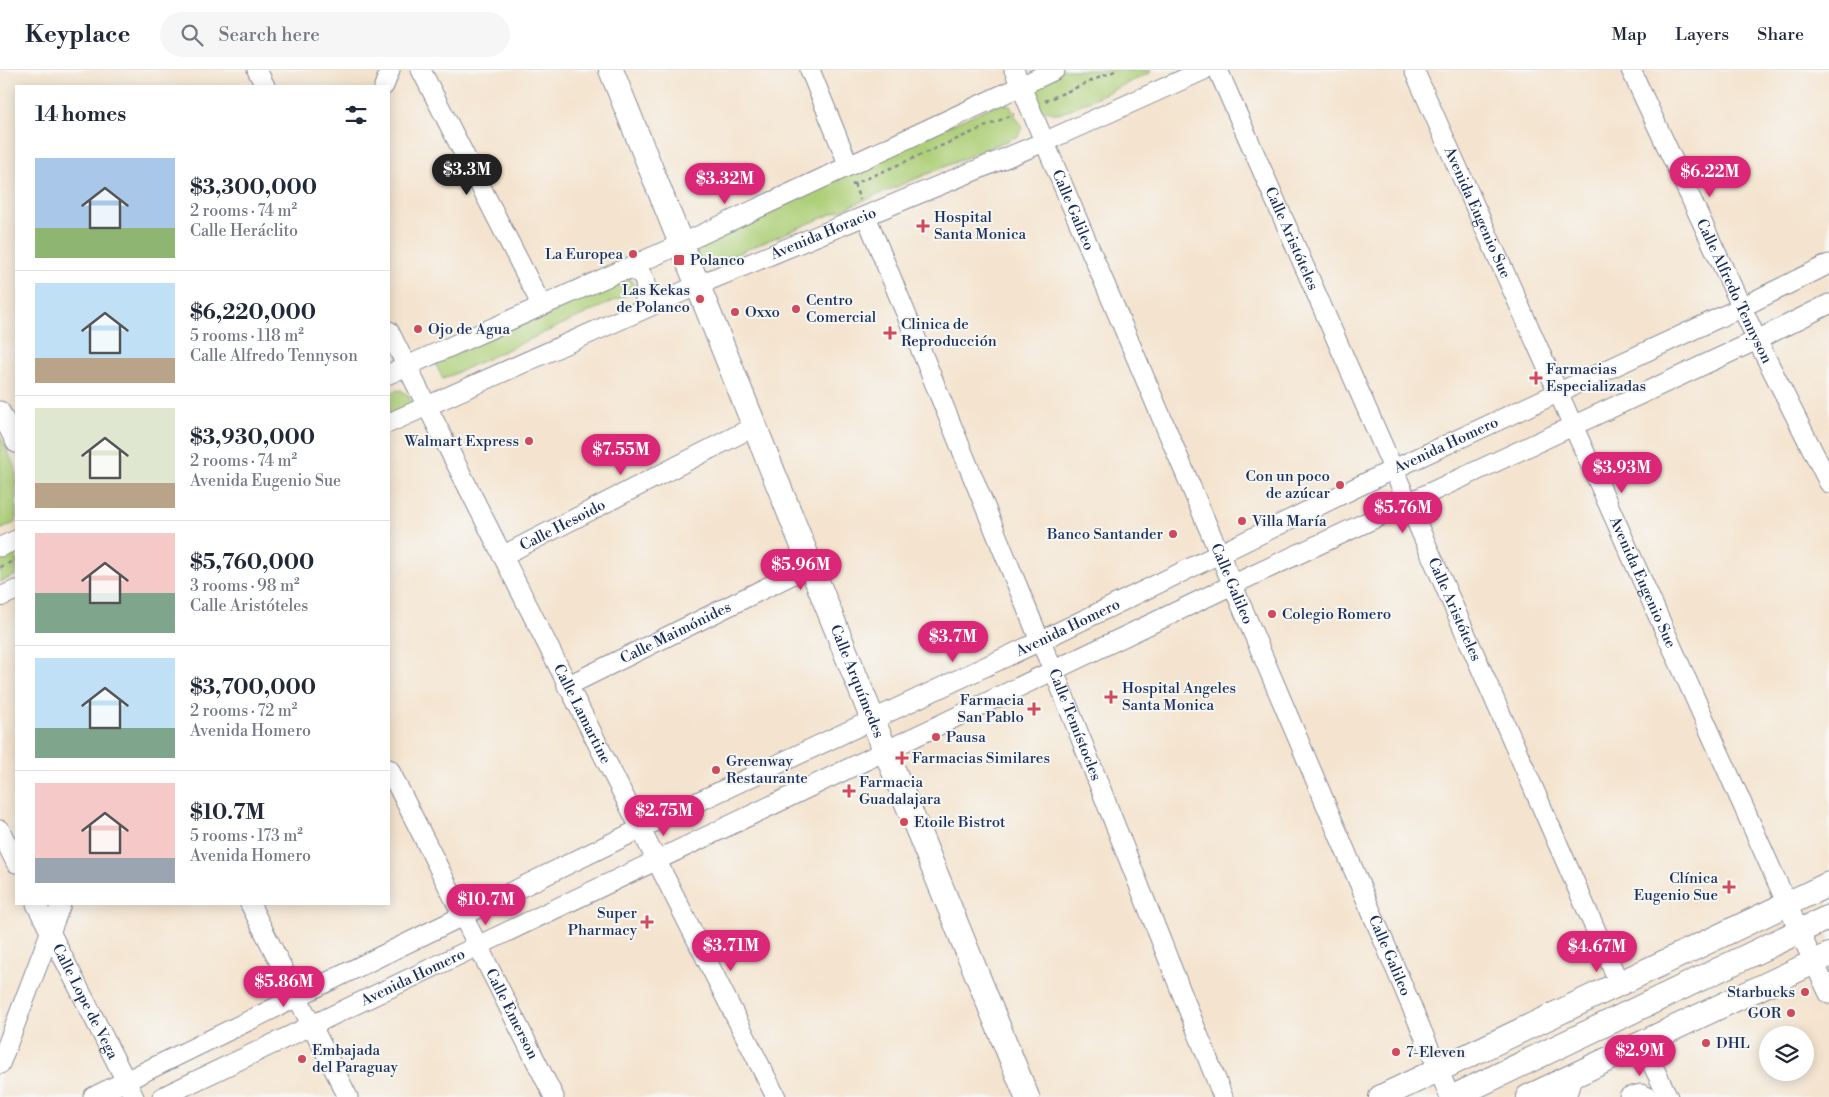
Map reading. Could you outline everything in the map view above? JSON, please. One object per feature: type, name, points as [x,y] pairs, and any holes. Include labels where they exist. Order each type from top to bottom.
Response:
[{"type":"main road","name":"Calle Arquímedes","points":[[611,70],[1026,1097]]},
{"type":"main road","points":[[1381,1097],[1829,884]]},
{"type":"main road","points":[[1452,1097],[1829,917]]},
{"type":"main road","points":[[1528,1097],[1569,1086],[1642,1043],[1821,958]]},
{"type":"street","points":[[257,70],[264,85]]},
{"type":"street","points":[[384,85],[390,70]]},
{"type":"street","points":[[421,70],[542,306]]},
{"type":"street","points":[[810,70],[849,166]]},
{"type":"street","points":[[390,374],[681,244],[849,166],[1017,78],[1055,70]]},
{"type":"street","name":"Avenida Horacio","points":[[390,423],[698,285],[1044,142],[1204,70]]},
{"type":"street","name":"Calle Aristóteles","points":[[1218,70],[1619,984]]},
{"type":"street","name":"Avenida Eugenio Sue","points":[[1414,70],[1799,931],[1821,958],[1829,994]]},
{"type":"street","name":"Calle Alfredo Tennyson","points":[[1631,70],[1757,340],[1829,483]]},
{"type":"street","name":"Calle Galileo","points":[[1017,78],[1232,586],[1452,1097]]},
{"type":"street","name":"Calle Temístocles","points":[[866,216],[1054,671],[1223,1097]]},
{"type":"street","name":"Avenida Homero","points":[[93,1097],[130,1089],[297,997],[640,830],[1040,641],[1218,553],[1742,307],[1829,264]]},
{"type":"street","points":[[620,271],[630,270],[638,273],[644,279],[647,286],[644,309]]},
{"type":"street","name":"Avenida Homero","points":[[162,1097],[885,750],[1757,340],[1829,304]]},
{"type":"street","name":"Calle Lamartine","points":[[390,333],[776,1097]]},
{"type":"street","points":[[0,410],[15,441]]},
{"type":"street","name":"Calle Hesoido","points":[[502,556],[755,426]]},
{"type":"street","points":[[0,547],[15,540]]},
{"type":"street","name":"Calle Maimónides","points":[[568,686],[812,565]]},
{"type":"street","points":[[0,598],[15,590]]},
{"type":"street","name":"Calle Emerson","points":[[390,771],[554,1097]]},
{"type":"street","points":[[0,830],[15,861]]},
{"type":"street","name":"Calle Lope de Vega","points":[[36,905],[130,1089]]},
{"type":"street","points":[[0,1064],[61,905]]},
{"type":"street","points":[[251,905],[348,1097]]},
{"type":"street","points":[[1642,1043],[1668,1097]]},
{"type":"street","points":[[1629,1097],[1641,1094],[1648,1097]]},
{"type":"path","points":[[849,166],[866,216]]},
{"type":"path","points":[[0,567],[15,560]]},
{"type":"green space","points":[[1054,70],[1151,70],[1150,73],[1062,113],[1055,113],[1044,110],[1041,107],[1030,86]]},
{"type":"green space","points":[[1002,102],[1010,106],[1022,128],[1018,136],[712,264],[696,267],[693,240]]},
{"type":"green space","points":[[631,280],[636,287],[631,293],[443,379],[433,359],[588,288]]},
{"type":"green space","points":[[401,390],[409,396],[412,404],[390,420],[390,392]]},
{"type":"green space","points":[[0,436],[15,467],[15,522],[0,530]]},
{"type":"green space","points":[[15,546],[15,575],[0,582],[0,553]]},
{"type":"place","name":"Hospital Santa Monica","points":[[923,226]]},
{"type":"place","name":"La Europea","points":[[633,254]]},
{"type":"place","name":"Polanco","points":[[679,260]]},
{"type":"place","name":"Las Kekas de Polanco","points":[[700,299]]},
{"type":"place","name":"Centro Comercial","points":[[796,309]]},
{"type":"place","name":"Oxxo","points":[[735,312]]},
{"type":"place","name":"Ojo de Agua","points":[[418,329]]},
{"type":"place","name":"Clinica de Reproducción","points":[[890,333]]},
{"type":"place","name":"Farmacias Especializadas","points":[[1536,378]]},
{"type":"place","name":"Walmart Express","points":[[529,441]]},
{"type":"place","name":"Con un poco de azúcar","points":[[1340,485]]},
{"type":"place","name":"Villa María","points":[[1242,521]]},
{"type":"place","name":"Banco Santander","points":[[1173,534]]},
{"type":"place","name":"Colegio Romero","points":[[1272,614]]},
{"type":"place","name":"Hospital Angeles Santa Monica","points":[[1111,697]]},
{"type":"place","name":"Farmacia San Pablo","points":[[1034,709]]},
{"type":"place","name":"Pausa","points":[[936,737]]},
{"type":"place","name":"Farmacias Similares","points":[[902,758]]},
{"type":"place","name":"Greenway Restaurante","points":[[716,770]]},
{"type":"place","name":"Farmacia Guadalajara","points":[[849,791]]},
{"type":"place","name":"Etoile Bistrot","points":[[904,822]]},
{"type":"place","name":"Clínica Eugenio Sue","points":[[1729,887]]},
{"type":"place","name":"Super Pharmacy","points":[[647,922]]},
{"type":"place","name":"Starbucks","points":[[1805,992]]},
{"type":"place","name":"GOR","points":[[1791,1013]]},
{"type":"place","name":"DHL","points":[[1706,1043]]},
{"type":"place","name":"7-Eleven","points":[[1396,1052]]},
{"type":"place","name":"Embajada del Paraguay","points":[[302,1059]]}]
